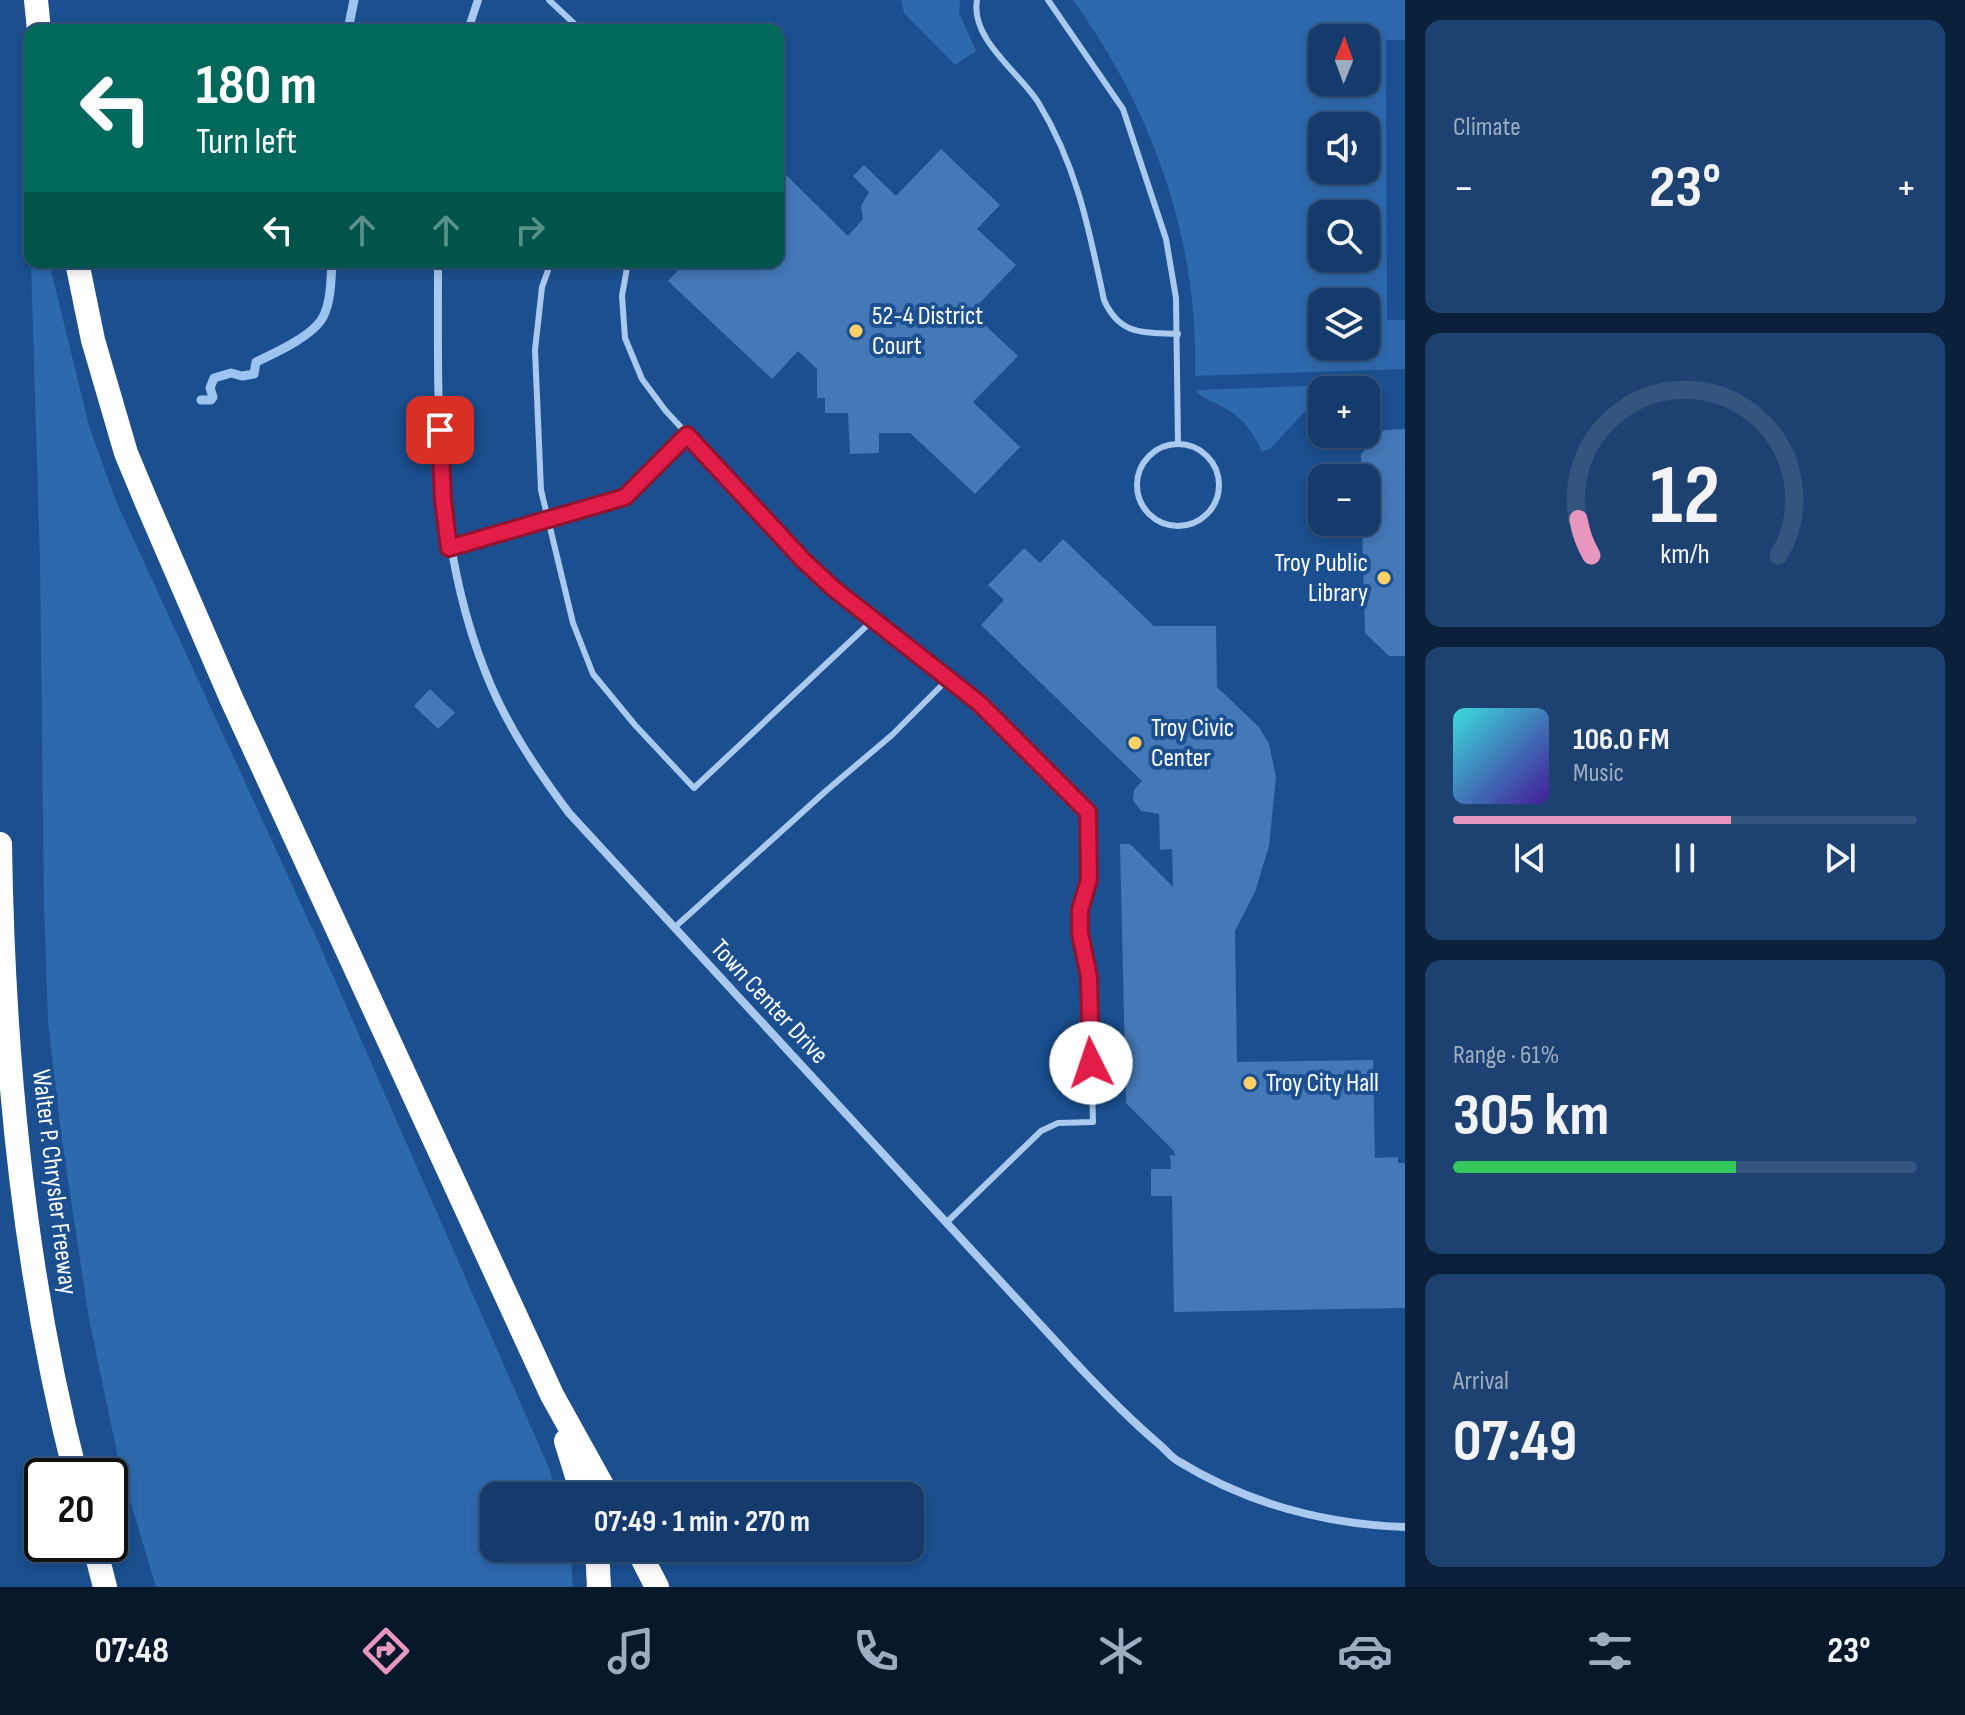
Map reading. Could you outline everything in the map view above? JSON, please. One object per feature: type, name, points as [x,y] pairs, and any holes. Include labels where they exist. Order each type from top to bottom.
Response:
[{"type":"highway","points":[[36,0],[38,24]]},
{"type":"highway","points":[[78,268],[93,340],[126,453],[146,501],[246,729],[552,1395],[600,1482]]},
{"type":"highway","name":"Walter P. Chrysler Freeway","points":[[0,844],[5,1014],[19,1154],[39,1298],[72,1458]]},
{"type":"highway","points":[[552,1395],[579,1482]]},
{"type":"highway","points":[[99,1562],[105,1587]]},
{"type":"highway","points":[[598,1562],[599,1587]]},
{"type":"highway","points":[[644,1562],[657,1587]]},
{"type":"street","points":[[470,24],[478,0]]},
{"type":"street","name":"Town Center Drive","points":[[438,268],[441,460],[449,548],[459,593],[486,674],[522,746],[569,813],[1131,1422],[1176,1459],[1241,1493],[1282,1509],[1338,1521],[1405,1527]]},
{"type":"lane","points":[[549,0],[575,24]]},
{"type":"lane","points":[[977,0],[979,26],[989,43],[1038,102],[1070,167],[1086,213],[1109,312],[1127,329],[1178,334]]},
{"type":"lane","points":[[1048,0],[1123,109],[1166,239],[1176,298],[1178,444]]},
{"type":"lane","points":[[549,268],[542,287],[535,350],[541,490],[547,522],[573,623],[593,674],[635,725],[694,788],[874,619]]},
{"type":"lane","points":[[627,268],[622,296],[625,338],[642,379],[687,435],[803,560],[833,588],[979,703],[1088,812],[1089,880],[1080,910],[1080,943],[1089,977],[1093,1122],[1058,1123],[1041,1131],[946,1223]]},
{"type":"lane","points":[[449,548],[625,497],[687,435]]},
{"type":"lane","points":[[1178,444],[1190,446],[1211,460],[1220,484],[1212,509],[1203,518],[1179,526],[1166,525],[1145,510],[1137,486],[1144,461],[1153,452],[1178,444]]},
{"type":"lane","points":[[674,928],[892,735],[948,679]]},
{"type":"shaded area","points":[[901,0],[960,0],[959,13],[976,51],[955,65],[904,13]]},
{"type":"shaded area","points":[[1073,0],[1405,0],[1405,40],[1386,40],[1387,320],[1405,320],[1405,369],[1195,376],[1189,275],[1179,226],[1165,178],[1126,86]]},
{"type":"shaded area","points":[[31,268],[50,268],[89,426],[116,501],[316,937],[549,1468],[554,1482],[480,1482],[480,1562],[571,1562],[573,1587],[156,1587],[128,1494],[128,1458],[118,1458],[89,1319],[61,1134],[48,1022],[40,562]]},
{"type":"shaded area","points":[[1308,386],[1308,408],[1270,449],[1262,452],[1242,421],[1196,390]]},
{"type":"building","name":"52-4 District Court","points":[[941,149],[1000,205],[977,229],[1016,265],[971,312],[1018,356],[973,402],[1020,447],[975,494],[910,433],[879,433],[879,453],[850,454],[848,413],[825,413],[825,398],[817,398],[817,369],[798,351],[772,379],[668,281],[680,268],[784,268],[784,173],[848,236],[863,219],[861,206],[869,192],[853,176],[864,165],[896,196]]},
{"type":"building","name":"Troy Public Library","points":[[1405,429],[1405,656],[1389,656],[1365,633],[1362,536],[1380,536],[1380,464],[1361,464],[1361,454],[1367,448],[1380,448],[1380,434],[1384,430]]},
{"type":"building","name":"Troy City Hall","points":[[1063,539],[1154,626],[1216,626],[1217,687],[1259,727],[1269,744],[1276,777],[1269,846],[1255,892],[1235,931],[1237,1062],[1373,1060],[1375,1158],[1398,1157],[1398,1163],[1405,1163],[1405,1308],[1174,1312],[1172,1196],[1151,1196],[1151,1169],[1171,1169],[1170,1155],[1175,1156],[1174,1151],[1126,1103],[1120,844],[1130,844],[1173,887],[1172,849],[1160,850],[1159,814],[1141,811],[1133,800],[1134,790],[1142,781],[981,625],[1004,600],[988,585],[1024,548],[1040,563]]},
{"type":"building","points":[[430,689],[455,713],[438,729],[414,706]]},
{"type":"waterway","points":[[349,24],[354,0]]},
{"type":"waterway","points":[[201,400],[211,400],[213,397],[210,388],[214,378],[231,373],[242,376],[254,374],[256,362],[293,343],[318,324],[328,304],[332,268]]},
{"type":"place","name":"52-4 District Court","points":[[856,331]]},
{"type":"place","name":"Troy Public Library","points":[[1384,578]]},
{"type":"place","name":"Troy Civic Center","points":[[1135,743]]},
{"type":"place","name":"Troy City Hall","points":[[1250,1083]]},
{"type":"route","points":[[440,430],[449,548],[625,497],[687,435],[833,588],[979,703],[1088,812],[1089,880],[1080,910],[1080,943],[1089,977],[1091,1063]]}]
